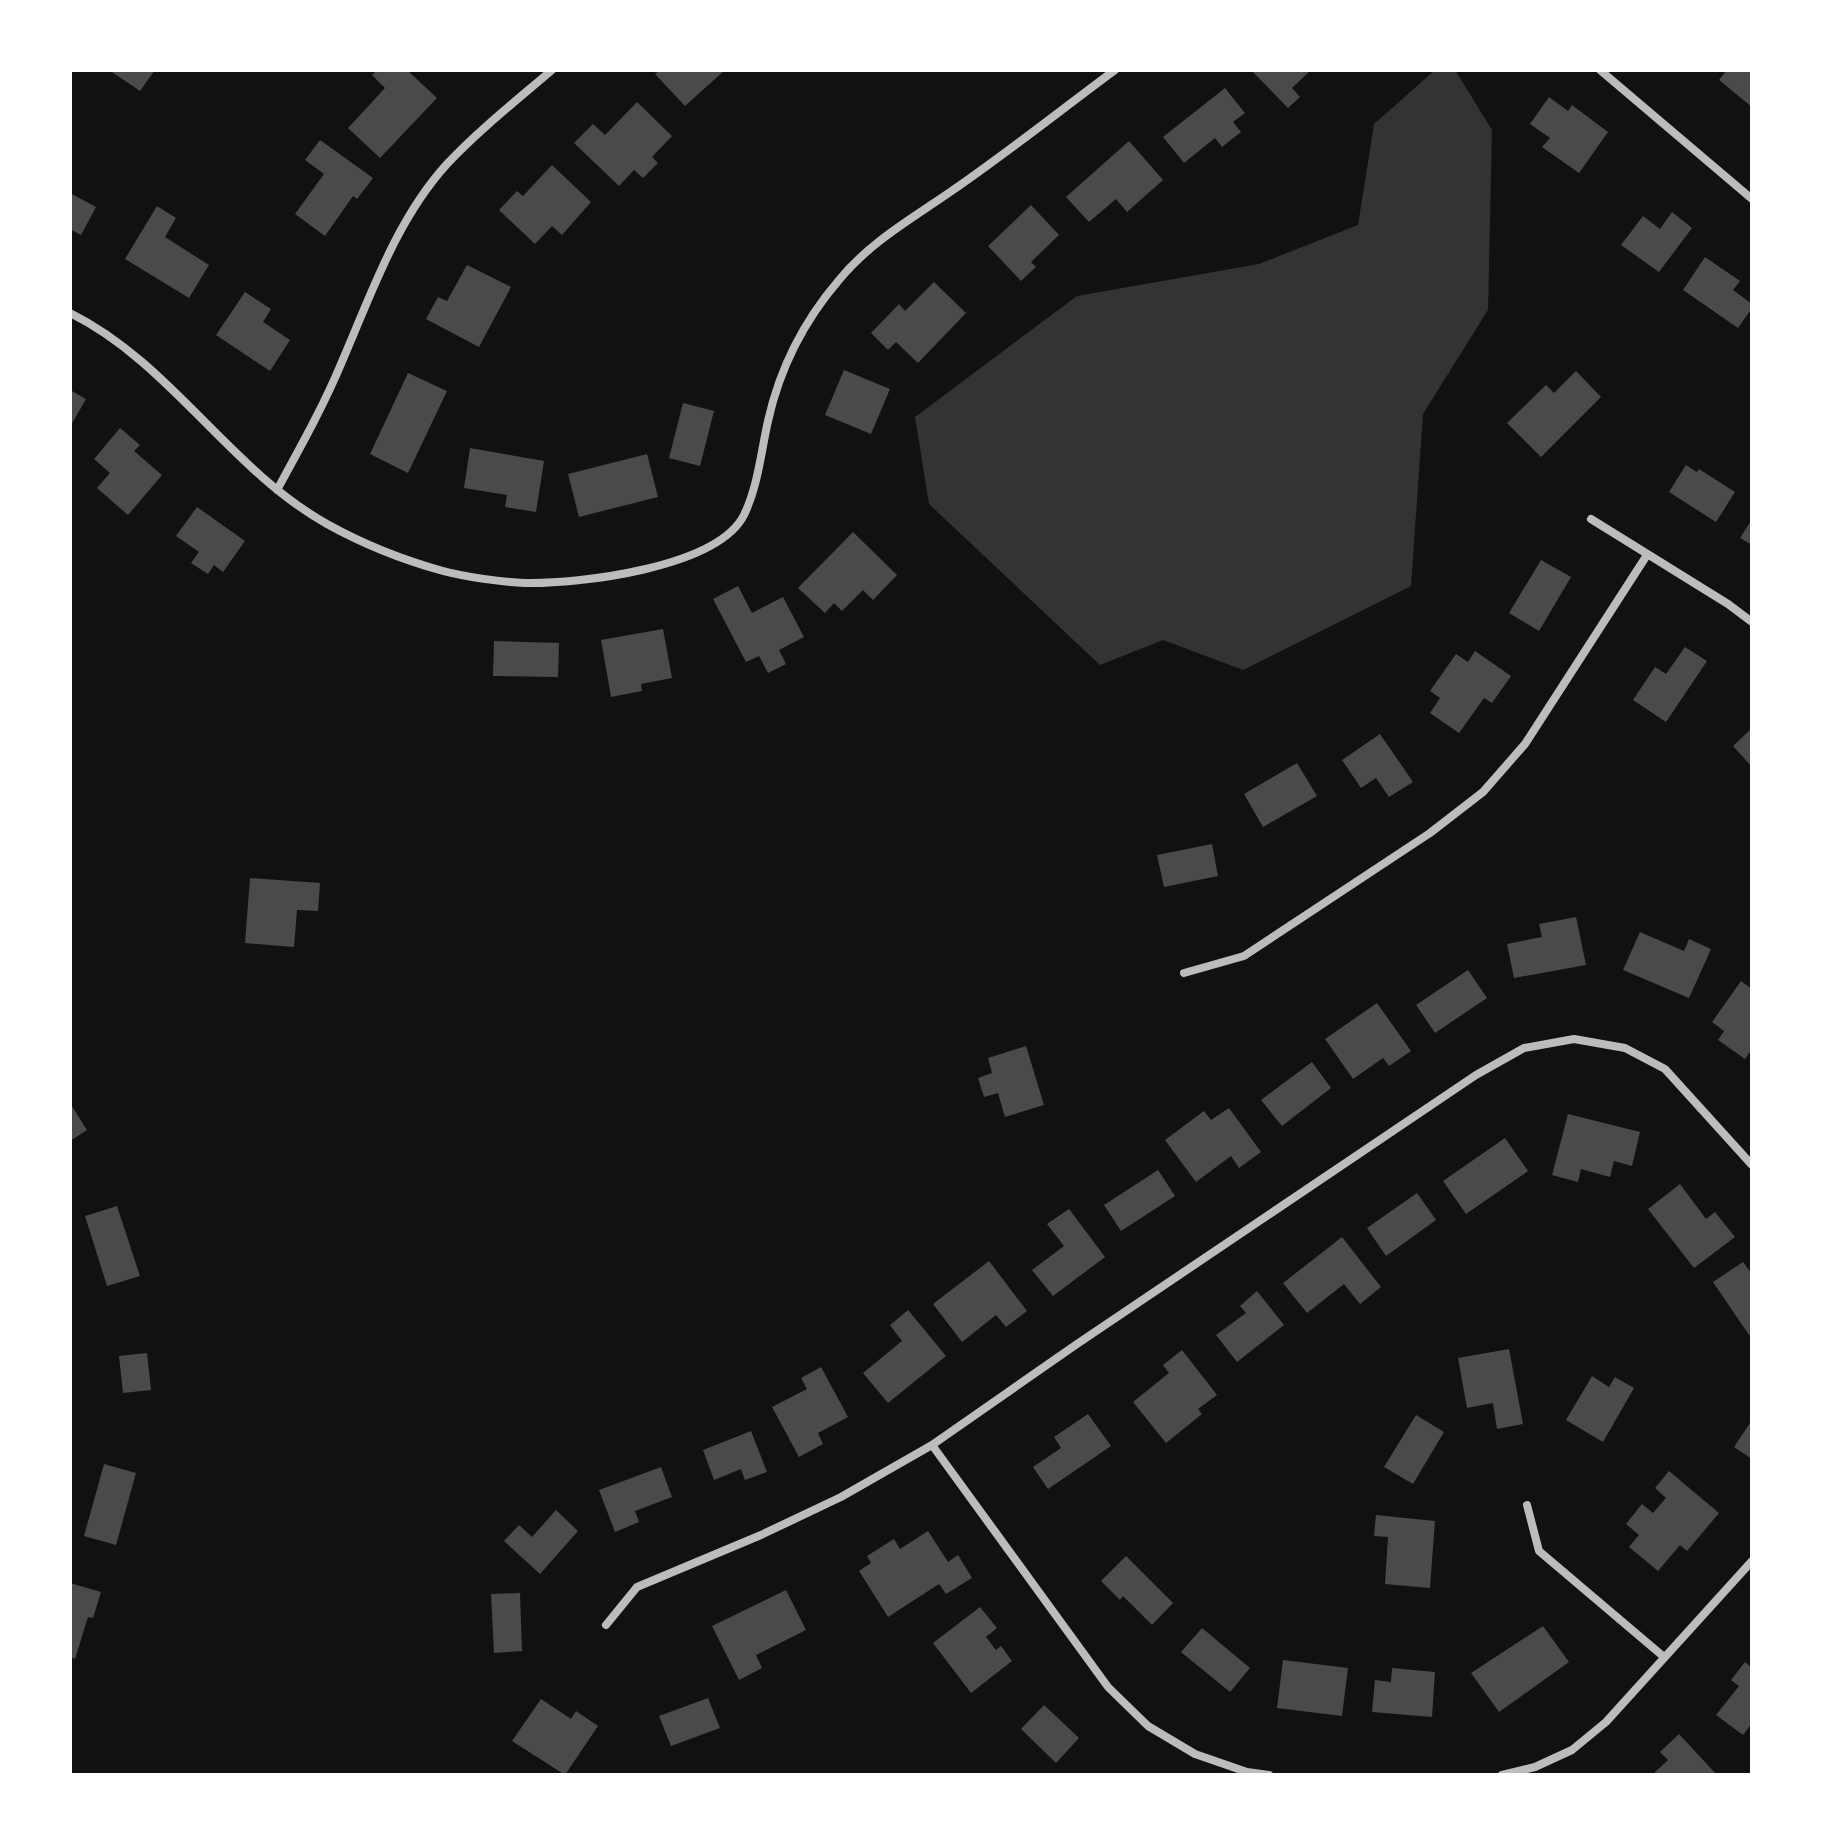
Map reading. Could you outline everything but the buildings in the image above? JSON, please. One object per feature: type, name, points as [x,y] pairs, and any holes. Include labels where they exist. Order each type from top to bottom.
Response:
[{"type":"street","points":[[277,490],[317,415],[372,287],[405,224],[446,165],[552,70]]},
{"type":"street","points":[[70,313],[136,356],[237,456],[277,490],[325,523],[383,551],[445,572],[525,583],[601,576],[673,563],[714,545],[742,518],[756,483],[779,376],[802,329],[839,278],[886,234],[953,190],[1115,70]]},
{"type":"street","points":[[1600,70],[1752,199]]},
{"type":"street","points":[[1591,519],[1752,622]]},
{"type":"street","points":[[1184,973],[1244,956],[1430,833],[1483,792],[1525,744],[1647,555]]},
{"type":"street","points":[[606,1625],[637,1587],[761,1535],[841,1497],[932,1445],[1463,1084],[1524,1048],[1574,1039],[1625,1048],[1665,1069],[1748,1154],[1752,1165]]},
{"type":"street","points":[[932,1445],[1108,1687],[1148,1726],[1195,1754],[1247,1772],[1269,1775]]},
{"type":"street","points":[[1527,1505],[1539,1551],[1664,1657]]},
{"type":"street","points":[[1502,1775],[1535,1767],[1572,1750],[1606,1722],[1752,1561]]},
{"type":"shaded area","points":[[1435,70],[1455,70],[1492,130],[1488,310],[1423,414],[1411,586],[1243,670],[1163,640],[1100,665],[929,504],[915,417],[1077,296],[1259,264],[1358,225],[1374,124]]}]
